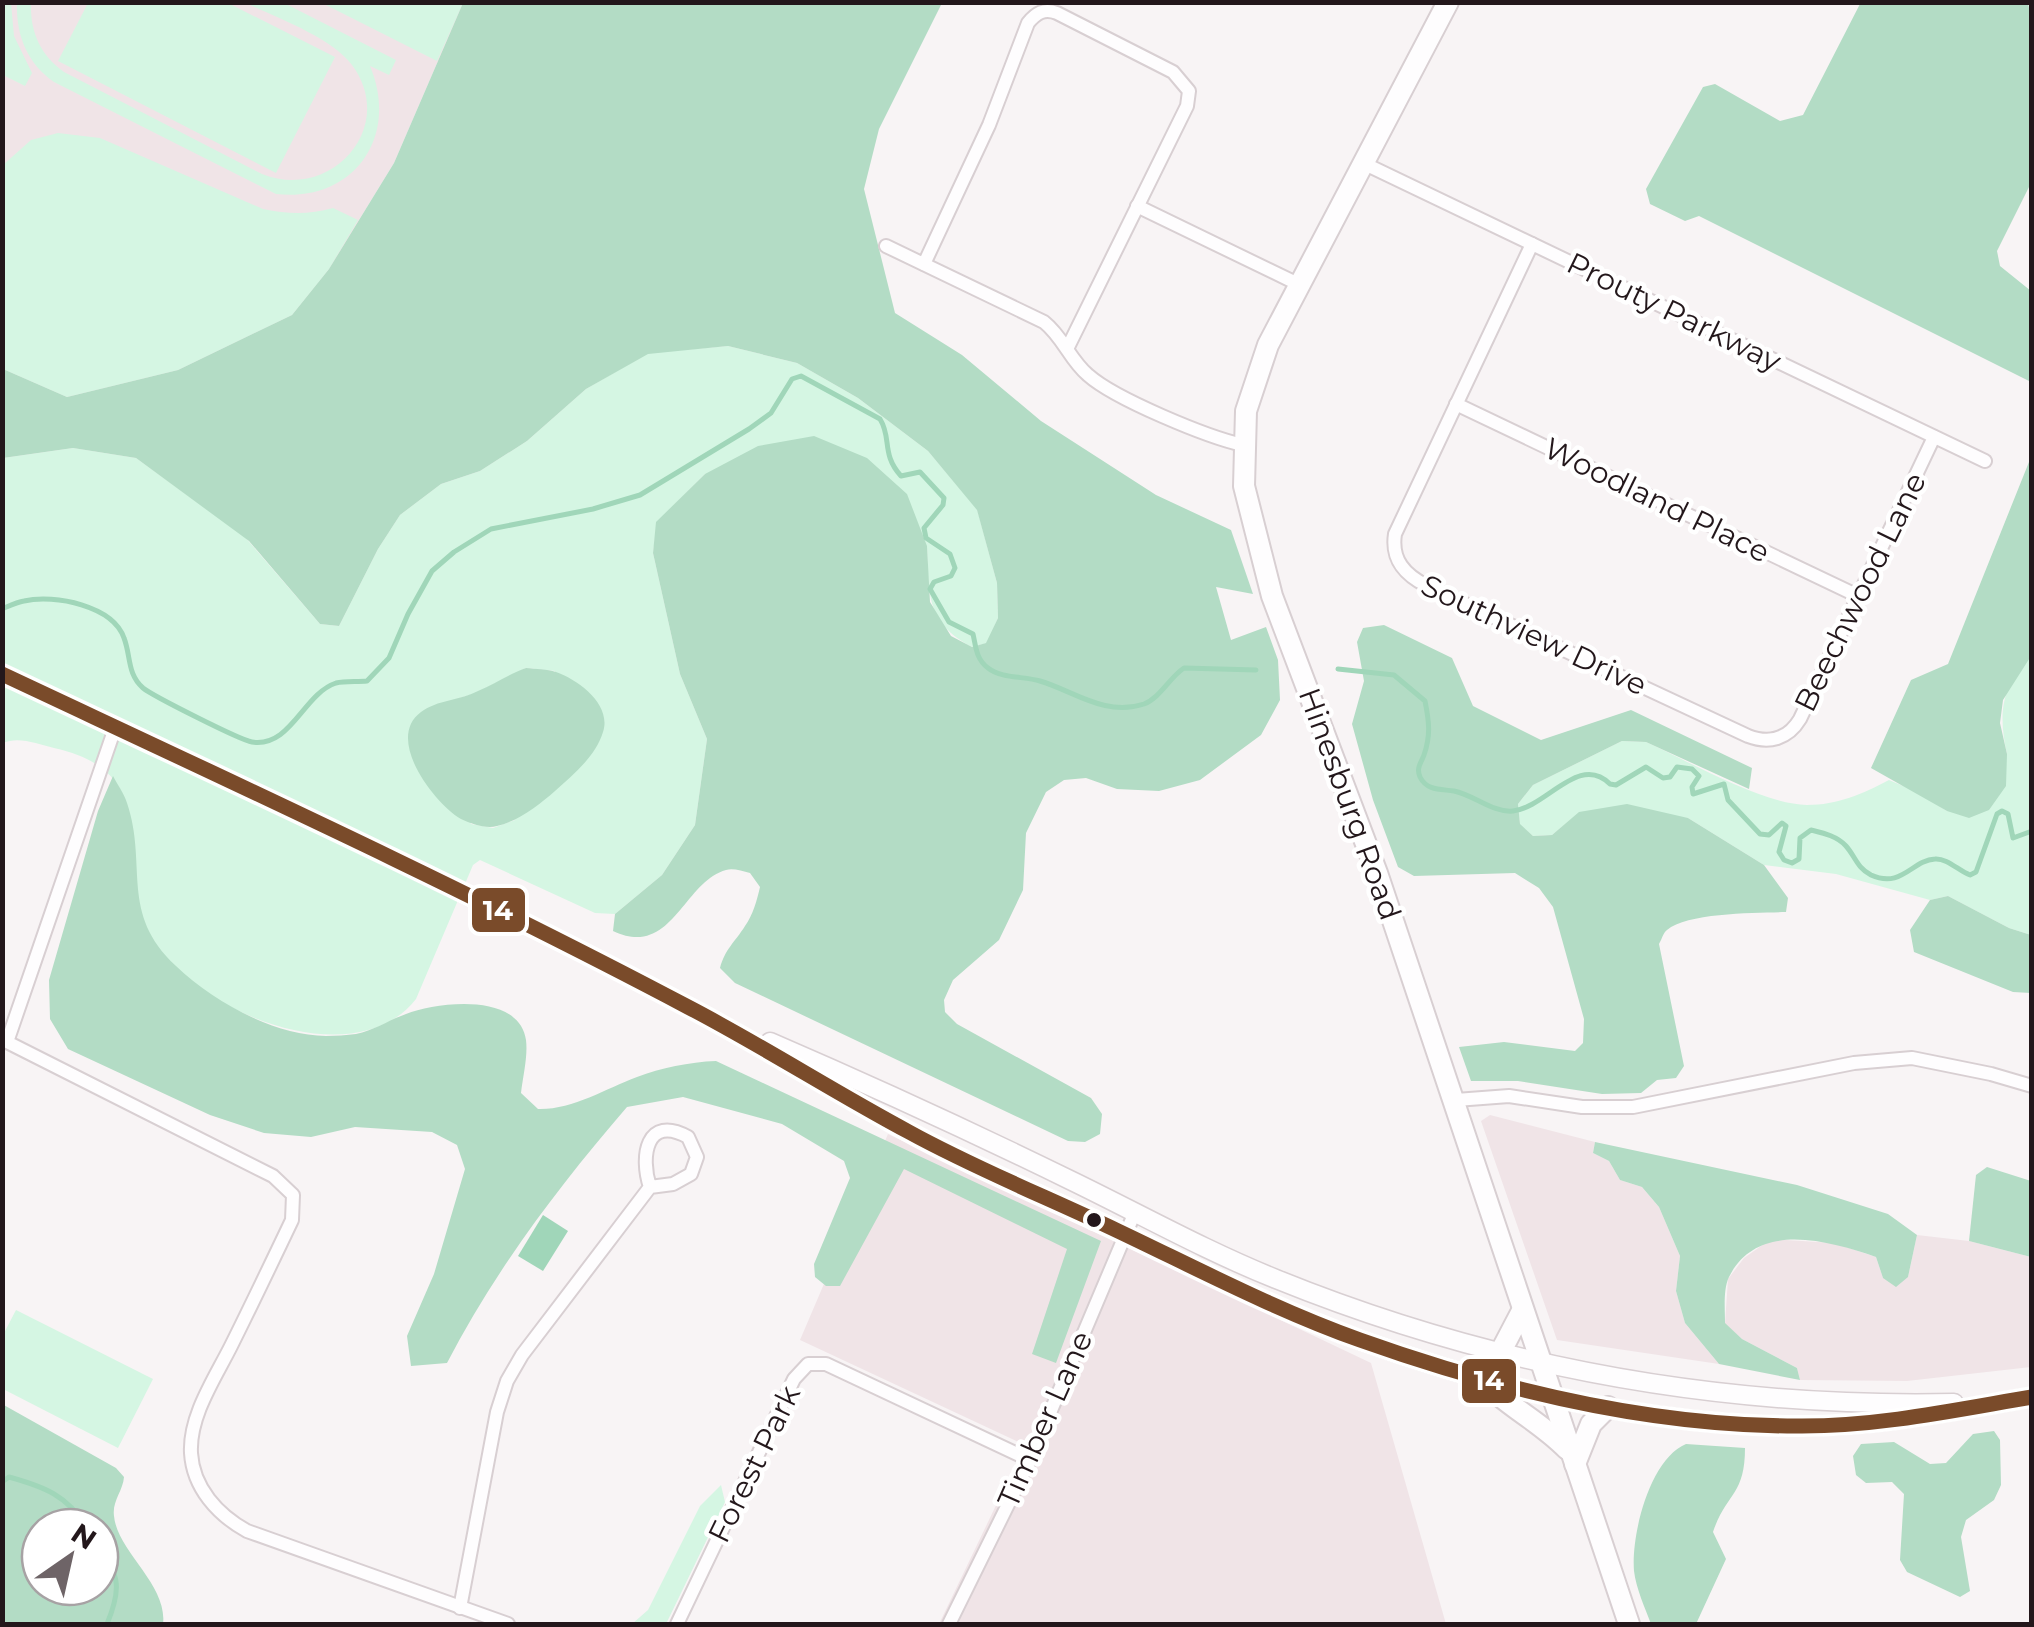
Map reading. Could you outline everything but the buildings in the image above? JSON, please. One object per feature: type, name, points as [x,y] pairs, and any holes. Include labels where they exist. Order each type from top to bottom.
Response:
[{"type":"main road","name":"Hinesburg Road","points":[[1448,2],[1261,361],[1246,411],[1243,446],[1247,507],[1272,596],[1378,873],[1456,1100],[1522,1310],[1629,1624]]},
{"type":"main road","points":[[2,674],[534,928],[692,1008],[912,1134],[1236,1288],[1355,1338],[1480,1378],[1608,1407],[1697,1420],[1798,1426],[1914,1419],[2032,1397]]},
{"type":"main road","points":[[692,1008],[924,1108],[1272,1278],[1410,1328],[1540,1363],[1650,1385],[1853,1403],[2005,1402]]},
{"type":"main road","points":[[1500,1353],[1522,1310]]},
{"type":"main road","points":[[1480,1378],[1500,1400],[1544,1427],[1574,1459],[1591,1424],[1608,1407]]},
{"type":"street","points":[[924,264],[984,137],[1028,24],[1044,10],[1173,72],[1186,84],[1187,106],[1068,347]]},
{"type":"street","name":"Prouty Parkway","points":[[1363,163],[1985,462]]},
{"type":"street","points":[[1138,206],[1298,284]]},
{"type":"street","name":"Southview Drive","points":[[1532,244],[1395,534],[1396,555],[1408,575],[1748,736],[1778,738]]},
{"type":"street","points":[[886,246],[1037,318],[1052,328],[1080,368],[1098,382],[1210,436],[1243,446]]},
{"type":"street","name":"Woodland Place","points":[[1456,404],[1858,596]]},
{"type":"street","name":"Beechwood Lane","points":[[1778,738],[1800,719],[1934,437]]},
{"type":"street","points":[[116,728],[5,1046],[273,1176],[294,1195],[292,1220],[196,1418],[191,1455],[196,1477],[208,1500],[226,1520],[247,1531],[508,1624]]},
{"type":"street","points":[[1456,1100],[1509,1096],[1582,1107],[1633,1107],[1854,1064],[1912,1058],[2032,1086]]},
{"type":"street","points":[[460,1608],[496,1412],[507,1381],[650,1186],[673,1184],[690,1174],[697,1158],[688,1137],[670,1131],[649,1141],[644,1158],[650,1186]]},
{"type":"street","name":"Timber Lane","points":[[949,1624],[1030,1460],[1135,1212]]},
{"type":"street","name":"Forest Park","points":[[677,1624],[794,1379],[808,1364],[826,1364],[1030,1460]]},
{"type":"shaded area","points":[[3,2],[11,3],[14,36],[32,73],[25,86],[3,75]]},
{"type":"shaded area","points":[[1861,2],[2028,3],[2032,23],[2031,183],[1997,251],[2000,266],[2031,291],[2031,382],[1699,216],[1685,221],[1650,204],[1646,189],[1703,87],[1715,84],[1780,121],[1803,115]]},
{"type":"shaded area","points":[[3,3],[463,3],[394,163],[329,269],[3,369]]},
{"type":"shaded area","points":[[17,3],[31,3],[38,42],[64,72],[262,174],[288,180],[312,178],[333,168],[350,153],[362,134],[367,112],[364,89],[352,65],[331,46],[246,3],[284,3],[396,60],[389,75],[370,66],[378,92],[379,117],[374,140],[363,160],[327,188],[303,194],[276,194],[54,82],[25,47]]},
{"type":"shaded area","points":[[88,3],[228,3],[335,57],[276,173],[58,61]]},
{"type":"shaded area","points":[[322,3],[463,3],[437,61]]},
{"type":"shaded area","points":[[463,3],[942,3],[879,129],[864,189],[895,313],[962,355],[1041,421],[1156,495],[1231,530],[1253,594],[1216,587],[1231,640],[1266,627],[1278,660],[1280,700],[1261,735],[1200,780],[1159,791],[1117,789],[1086,778],[1064,780],[1046,792],[1026,833],[1023,890],[999,940],[953,980],[944,1000],[945,1012],[957,1024],[1091,1098],[1102,1114],[1100,1134],[1085,1142],[1068,1141],[735,983],[720,968],[756,902],[760,887],[750,873],[729,869],[711,877],[676,916],[649,935],[633,937],[613,931],[615,914],[662,875],[695,825],[707,739],[680,674],[653,553],[656,522],[705,474],[758,446],[814,436],[867,458],[907,494],[927,546],[930,602],[951,636],[972,647],[986,643],[998,618],[997,583],[977,510],[928,451],[858,398],[797,363],[728,346],[648,354],[586,389],[527,441],[480,471],[441,484],[400,515],[339,626],[320,624],[249,541],[136,458],[73,448],[3,458],[3,369],[67,397],[178,370],[292,315],[329,269],[394,163]]},
{"type":"shaded area","points":[[58,133],[100,138],[263,209],[298,213],[333,208],[358,220],[329,269],[292,315],[178,370],[67,397],[3,369],[3,165],[31,140]]},
{"type":"shaded area","points":[[728,346],[797,363],[858,398],[928,451],[977,509],[997,583],[998,618],[987,643],[972,647],[945,627],[938,616],[930,592],[927,546],[705,474],[657,522],[653,553],[680,674],[707,739],[695,825],[662,875],[615,914],[595,913],[480,860],[473,865],[416,999],[388,1022],[353,1033],[314,1033],[273,1024],[233,1008],[198,987],[169,961],[149,933],[139,905],[130,822],[124,798],[111,777],[89,760],[54,748],[22,740],[3,743],[3,458],[73,448],[136,458],[245,537],[320,624],[339,626],[400,515],[441,484],[480,471],[527,441],[586,389],[648,353]],"holes":[[[526,668],[555,671],[515,820],[493,828],[471,824],[441,704],[476,693]]]},
{"type":"shaded area","points":[[2031,457],[2031,656],[2003,700],[2000,723],[2007,754],[2006,786],[1989,810],[1969,818],[1947,811],[1871,768],[1911,680],[1948,664]]},
{"type":"shaded area","points":[[1384,625],[1452,658],[1473,706],[1541,740],[1631,710],[1752,768],[1749,789],[1646,742],[1622,741],[1533,785],[1518,804],[1520,824],[1533,836],[1552,835],[1579,812],[1627,804],[1688,818],[1764,865],[1788,898],[1786,912],[1706,917],[1677,924],[1664,933],[1659,944],[1684,1066],[1676,1078],[1657,1080],[1641,1093],[1602,1094],[1518,1081],[1471,1081],[1459,1047],[1504,1042],[1575,1051],[1583,1043],[1584,1019],[1553,907],[1539,888],[1515,873],[1414,876],[1398,867],[1373,800],[1352,724],[1364,681],[1357,642],[1363,628]]},
{"type":"shaded area","points":[[2031,656],[2031,935],[2009,928],[1948,896],[1930,900],[1836,874],[1764,865],[1688,818],[1580,812],[1552,835],[1533,836],[1520,825],[1518,804],[1533,785],[1622,741],[1646,742],[1747,790],[1789,803],[1839,801],[1889,780],[1947,811],[2007,754],[2004,701],[2013,678]]},
{"type":"shaded area","points":[[526,668],[556,672],[583,687],[603,712],[603,732],[583,764],[528,812],[497,826],[470,823],[439,800],[417,770],[408,738],[411,724],[427,708],[471,694]]},
{"type":"shaded area","points":[[113,776],[126,799],[133,826],[138,888],[147,927],[176,966],[226,1004],[286,1030],[326,1036],[363,1032],[437,1006],[475,1004],[493,1008],[509,1014],[520,1025],[526,1040],[521,1093],[538,1109],[576,1102],[656,1071],[716,1061],[1101,1241],[1056,1363],[1032,1354],[1067,1249],[904,1169],[840,1286],[826,1286],[815,1277],[814,1264],[850,1178],[844,1161],[782,1124],[683,1097],[627,1107],[530,1230],[447,1363],[411,1366],[407,1336],[434,1274],[465,1169],[457,1145],[432,1132],[355,1127],[311,1137],[264,1133],[210,1115],[68,1049],[50,1019],[49,980],[98,811]]},
{"type":"shaded area","points":[[1948,896],[2009,928],[2031,935],[2031,993],[2013,992],[1914,952],[1910,930],[1930,900]]},
{"type":"shaded area","points":[[1490,1115],[1595,1142],[1593,1153],[1609,1161],[1620,1180],[1642,1187],[1659,1207],[1680,1256],[1676,1291],[1685,1323],[1719,1364],[1557,1340],[1481,1121]]},
{"type":"shaded area","points":[[888,1134],[1371,1363],[1446,1624],[939,1624],[1025,1445],[800,1340]]},
{"type":"shaded area","points":[[1595,1142],[1797,1185],[1888,1214],[1917,1235],[1908,1277],[1896,1287],[1883,1278],[1876,1257],[1837,1245],[1795,1240],[1775,1241],[1757,1248],[1741,1259],[1729,1277],[1725,1323],[1742,1339],[1797,1368],[1800,1380],[1719,1364],[1685,1323],[1676,1291],[1680,1256],[1659,1207],[1642,1187],[1620,1180],[1609,1161],[1593,1153]]},
{"type":"shaded area","points":[[1987,1167],[2031,1181],[2031,1257],[1969,1241],[1976,1175]]},
{"type":"shaded area","points":[[543,1215],[568,1231],[543,1271],[518,1256]]},
{"type":"shaded area","points":[[1917,1235],[1969,1241],[2031,1257],[2031,1367],[1907,1381],[1800,1380],[1797,1368],[1742,1339],[1725,1324],[1728,1279],[1744,1258],[1771,1239],[1834,1243],[1876,1257],[1883,1278],[1908,1277]]},
{"type":"shaded area","points":[[16,1310],[153,1379],[118,1448],[3,1389],[3,1335]]},
{"type":"shaded area","points":[[2,1404],[116,1468],[124,1477],[115,1507],[20,1507],[20,1607],[120,1607],[120,1535],[158,1596],[163,1624],[3,1624]]},
{"type":"shaded area","points":[[1994,1431],[2000,1440],[2001,1485],[1994,1500],[1966,1520],[1961,1537],[1970,1591],[1960,1597],[1907,1572],[1900,1560],[1904,1494],[1892,1482],[1866,1483],[1856,1475],[1853,1456],[1861,1444],[1894,1442],[1930,1464],[1946,1463],[1973,1434]]},
{"type":"shaded area","points":[[1686,1444],[1745,1448],[1742,1476],[1713,1532],[1726,1559],[1696,1624],[1651,1624],[1635,1578],[1636,1538],[1653,1481],[1673,1452]]},
{"type":"shaded area","points":[[721,1485],[725,1502],[666,1624],[632,1624],[648,1610],[700,1506]]},
{"type":"waterway","points":[[2,609],[21,602],[51,599],[96,610],[118,627],[134,677],[143,688],[231,734],[265,742],[287,729],[325,689],[336,683],[367,681],[389,658],[432,571],[454,552],[491,529],[593,509],[640,495],[771,413],[792,379],[801,376],[880,419],[891,460],[901,476],[920,472],[944,498],[943,505],[924,528],[926,538],[950,554],[955,568],[951,576],[934,582],[930,589],[949,622],[973,634],[979,657],[994,672],[1040,681],[1103,705],[1130,707],[1150,701],[1184,668],[1256,670]]},
{"type":"waterway","points":[[1338,669],[1394,675],[1425,701],[1428,734],[1419,766],[1423,782],[1498,809],[1513,811],[1526,807],[1587,775],[1616,785],[1646,767],[1663,778],[1670,777],[1677,767],[1692,769],[1699,776],[1692,787],[1693,794],[1724,784],[1728,800],[1760,834],[1769,835],[1782,823],[1786,826],[1779,852],[1784,860],[1792,863],[1799,859],[1800,838],[1811,830],[1838,840],[1871,875],[1891,879],[1935,859],[1970,875],[1976,872],[1997,814],[2002,811],[2008,814],[2013,838],[2032,831]]},
{"type":"waterway","points":[[2,1482],[9,1477],[33,1485],[71,1507]]},
{"type":"waterway","points":[[107,1624],[113,1607]]},
{"type":"transit line","name":"14","points":[[2,674],[518,920],[716,1022],[960,1158],[1268,1302],[1360,1340],[1467,1375],[1577,1402],[1746,1425],[1860,1423],[2032,1397]]}]
